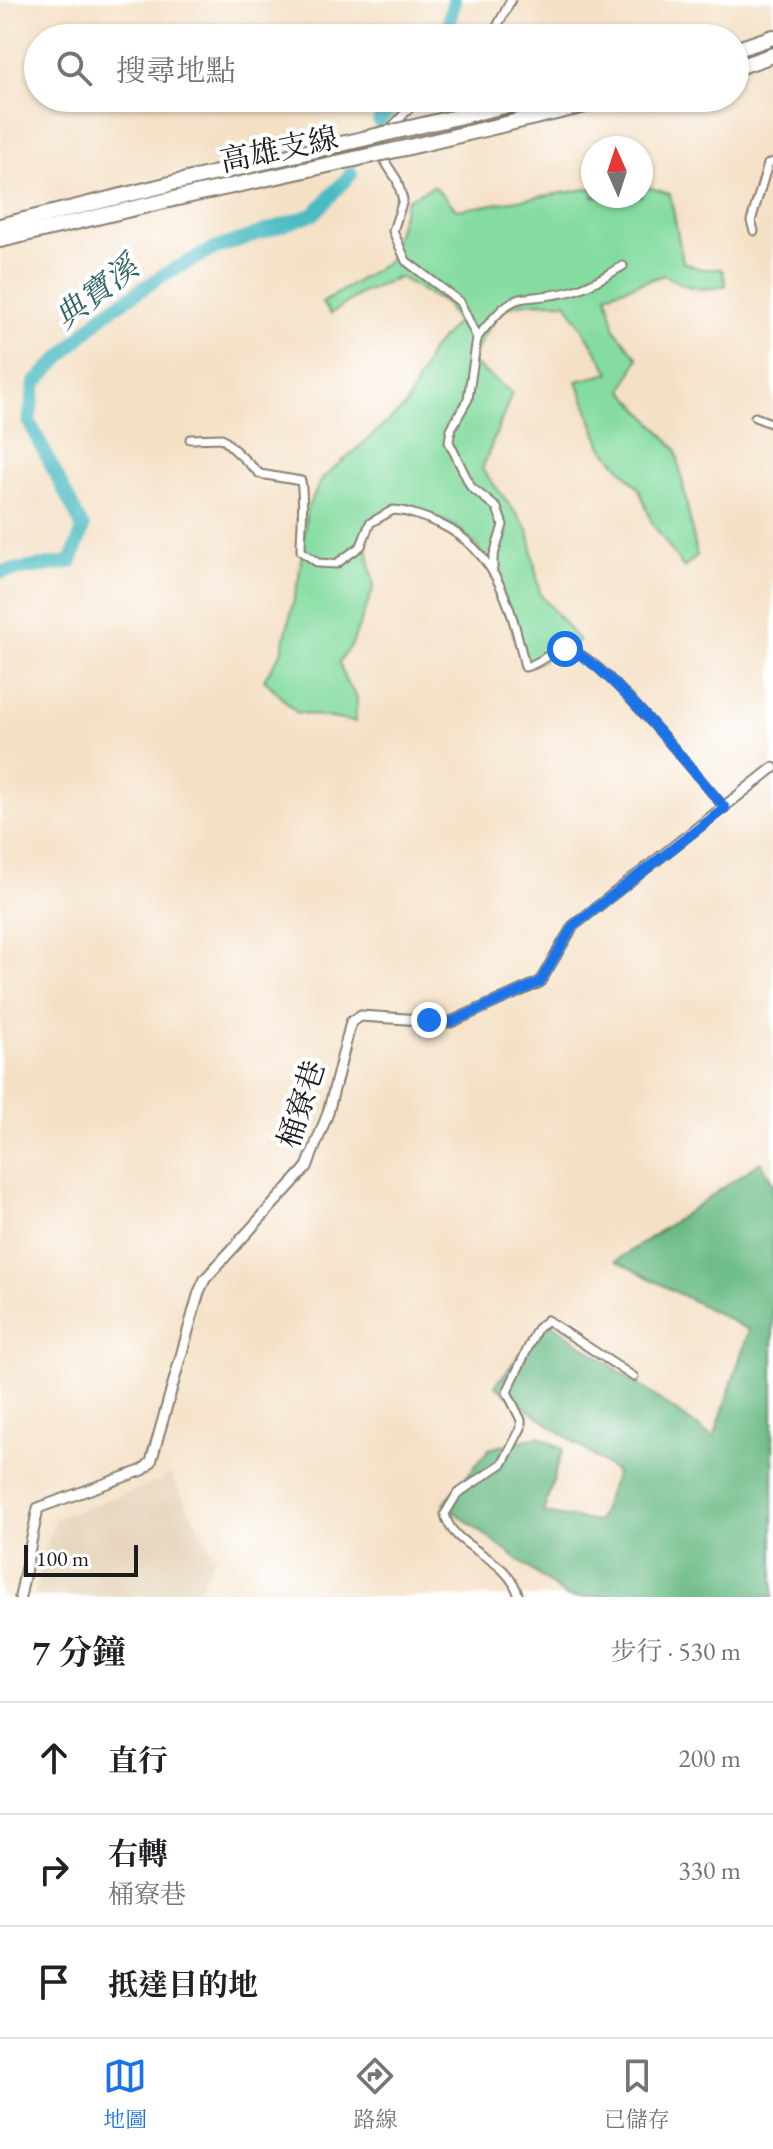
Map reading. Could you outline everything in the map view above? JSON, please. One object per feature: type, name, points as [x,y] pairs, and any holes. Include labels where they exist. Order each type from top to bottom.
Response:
[{"type":"highway","points":[[749,45],[773,37]]},
{"type":"highway","points":[[749,63],[773,55]]},
{"type":"highway","name":"高雄支線","points":[[0,226],[478,112]]},
{"type":"highway","name":"高雄支線","points":[[0,240],[556,112]]},
{"type":"street","points":[[498,24],[511,0]]},
{"type":"street","points":[[406,112],[375,146],[397,180],[403,200],[393,231],[406,261],[460,302],[477,338]]},
{"type":"street","points":[[754,231],[751,221],[768,164],[773,162]]},
{"type":"street","points":[[494,570],[493,558],[503,525],[497,508],[471,487],[449,442],[451,429],[468,399],[477,338],[507,302],[522,296],[572,291],[623,266]]},
{"type":"street","points":[[755,417],[773,424]]},
{"type":"street","points":[[190,439],[222,438],[260,474],[301,481],[305,507],[301,520],[301,551],[318,563],[336,564],[361,546],[370,523],[393,510],[448,526],[473,545],[494,570],[512,609],[525,667],[565,649],[574,650],[607,675],[725,808]]},
{"type":"street","name":"桶寮巷","points":[[20,1597],[38,1508],[143,1470],[151,1462],[199,1292],[205,1279],[307,1167],[328,1113],[351,1022],[361,1016],[451,1022],[540,982],[573,926],[773,768]]},
{"type":"street","points":[[519,1597],[499,1565],[454,1534],[445,1514],[457,1494],[503,1463],[521,1428],[507,1392],[537,1329],[547,1320],[634,1377]]},
{"type":"shaded area","points":[[170,1474],[215,1557],[195,1597],[34,1597],[54,1519],[156,1483]]},
{"type":"green space","points":[[434,186],[457,210],[581,190],[581,208],[653,208],[653,189],[670,194],[683,262],[700,269],[722,269],[726,285],[694,288],[664,275],[607,294],[615,330],[638,358],[623,390],[676,449],[697,556],[684,568],[652,523],[639,489],[602,447],[577,381],[610,373],[566,302],[514,305],[504,310],[489,327],[470,361],[512,393],[482,469],[528,529],[540,594],[579,641],[533,665],[516,643],[495,576],[470,538],[445,521],[410,512],[394,512],[364,531],[374,587],[352,644],[339,662],[346,682],[357,697],[355,722],[296,712],[264,679],[282,651],[299,577],[307,508],[323,478],[406,406],[432,349],[457,322],[445,304],[399,277],[358,295],[331,314],[322,303],[389,261],[407,199]]},
{"type":"green space","points":[[761,1162],[773,1183],[773,1597],[567,1597],[444,1504],[489,1449],[539,1436],[563,1449],[543,1513],[598,1522],[616,1472],[495,1386],[547,1320],[714,1438],[749,1330],[616,1261]]},
{"type":"waterway","name":"典寶溪","points":[[449,24],[454,0]]},
{"type":"waterway","name":"典寶溪","points":[[379,121],[387,112]]},
{"type":"waterway","name":"典寶溪","points":[[374,130],[379,121]]},
{"type":"waterway","name":"典寶溪","points":[[351,174],[356,164]]},
{"type":"waterway","name":"典寶溪","points":[[0,572],[71,562],[83,528],[29,421],[35,383],[104,314],[165,274],[214,249],[314,214],[351,174]]},
{"type":"route","points":[[429,1020],[451,1022],[540,982],[565,934],[573,926],[725,808],[607,675],[574,650],[565,649]]}]
